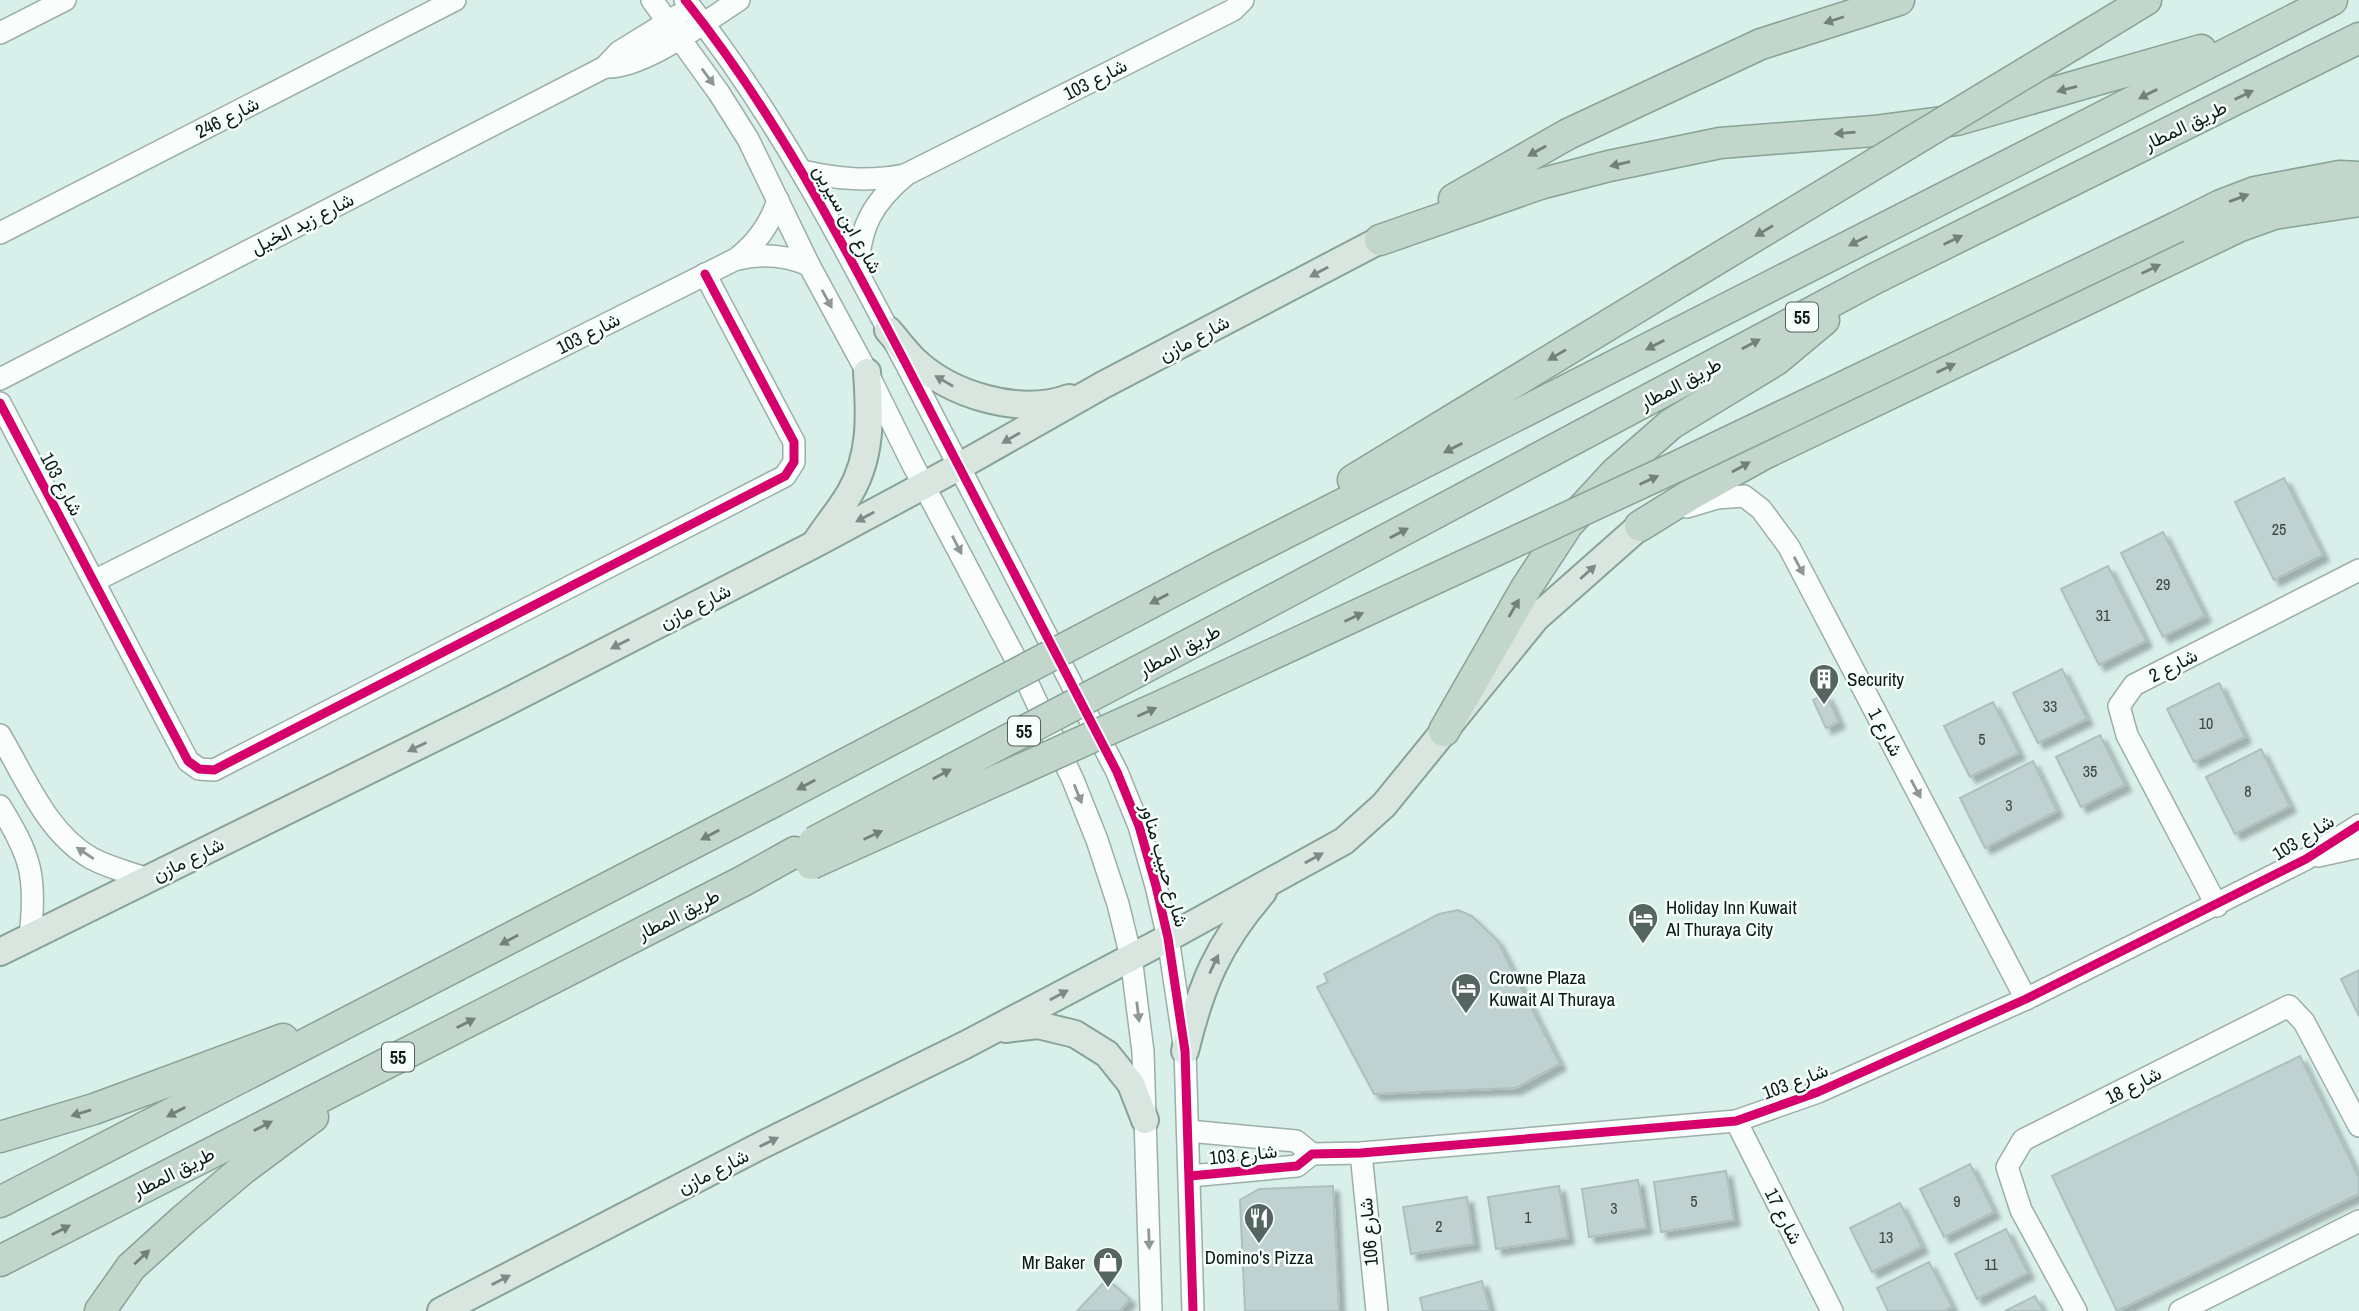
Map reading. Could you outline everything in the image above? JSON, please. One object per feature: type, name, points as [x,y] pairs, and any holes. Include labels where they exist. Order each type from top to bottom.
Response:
[{"type":"highway","points":[[1380,240],[1568,134],[1687,77],[1760,44],[1899,0]]},
{"type":"highway","points":[[1222,566],[1395,453],[2146,0]]},
{"type":"highway","name":"55","points":[[0,1202],[420,986],[1222,566],[2332,0]]},
{"type":"highway","points":[[1380,240],[1540,184],[1660,155],[1720,143],[1874,131],[1956,120],[2168,62],[2296,18]]},
{"type":"highway","name":"طريق المطار","points":[[0,1261],[743,881],[803,858],[1252,611],[1874,279],[2359,38]]},
{"type":"highway","points":[[803,858],[1163,705],[1632,488],[2221,205],[2255,192],[2340,176],[2359,177]]},
{"type":"highway","points":[[1640,526],[1764,454],[2238,227],[2274,215],[2359,201]]},
{"type":"highway","points":[[1444,731],[1526,588],[1568,524],[1615,473],[1671,424],[1776,360],[1874,279]]},
{"type":"highway","points":[[0,1137],[94,1109],[420,986]]},
{"type":"highway","points":[[100,1311],[131,1267],[184,1219],[243,1169],[387,1063]]},
{"type":"main road","name":"شارع مازن","points":[[0,952],[501,705],[815,544],[1103,386],[1380,240]]},
{"type":"main road","points":[[888,330],[913,359],[943,382],[978,397],[1016,404],[1061,401],[1103,386]]},
{"type":"main road","points":[[815,544],[849,495],[862,470],[869,439],[867,372]]},
{"type":"main road","name":"شارع مازن","points":[[440,1311],[758,1147],[965,1045],[1344,841],[1384,805],[1536,618],[1640,526]]},
{"type":"main road","points":[[1185,1051],[1197,1004],[1216,958],[1241,917],[1273,880]]},
{"type":"main road","points":[[965,1045],[1000,1029],[1038,1026],[1075,1034],[1107,1055],[1115,1064],[1131,1084],[1145,1120]]},
{"type":"street","points":[[0,33],[65,0]]},
{"type":"street","name":"شارع 246","points":[[0,233],[455,0]]},
{"type":"street","points":[[652,0],[719,93],[748,139],[808,265],[867,372],[1022,671],[1073,780],[1097,841],[1118,904],[1131,957],[1143,1052],[1152,1311]]},
{"type":"street","name":"شارع زيد الخيل","points":[[0,379],[605,67],[619,52],[673,30],[696,8],[739,0]]},
{"type":"street","name":"شارع 103","points":[[858,271],[860,243],[869,217],[899,181],[1233,10],[1242,0]]},
{"type":"street","name":"شارع ابن سيرين","points":[[696,8],[802,171],[858,271],[960,466]]},
{"type":"street","name":"شارع 103","points":[[802,171],[856,180],[899,181]]},
{"type":"street","name":"شارع 103","points":[[0,403],[94,581],[736,259],[758,240],[773,215],[778,200]]},
{"type":"street","name":"شارع 103","points":[[736,259],[770,255],[808,265]]},
{"type":"street","points":[[94,581],[188,761],[206,771],[221,768],[785,477],[794,462],[794,442],[705,274]]},
{"type":"street","name":"شارع حبيب مناور","points":[[960,466],[1117,772],[1139,826],[1168,938],[1185,1051],[1193,1311]]},
{"type":"street","name":"شارع 1","points":[[1640,526],[1717,498],[1744,496],[1761,509],[1789,547],[2026,999]]},
{"type":"street","name":"شارع 2","points":[[2217,906],[2127,735],[2119,706],[2134,685],[2359,570]]},
{"type":"street","points":[[0,736],[50,819],[64,836],[92,858],[148,879]]},
{"type":"street","points":[[0,806],[21,840],[32,872],[34,902],[30,936]]},
{"type":"street","name":"شارع 103","points":[[1190,1176],[1297,1166],[1312,1154],[1361,1153],[1735,1121],[1818,1092],[2026,999],[2217,906],[2306,859],[2359,825]]},
{"type":"street","name":"شارع 103","points":[[2306,859],[2359,847]]},
{"type":"street","name":"شارع 18","points":[[2076,1311],[2021,1210],[2007,1167],[2023,1140],[2289,1006],[2304,1023],[2359,1126]]},
{"type":"street","name":"شارع 17","points":[[1735,1121],[1832,1311]]},
{"type":"street","name":"شارع 103","points":[[1188,1131],[1296,1141],[1312,1154]]},
{"type":"street","name":"شارع 106","points":[[1361,1153],[1377,1311]]},
{"type":"street","points":[[2180,1311],[2359,1221]]},
{"type":"building","points":[[2284,478],[2323,555],[2274,580],[2235,502]]},
{"type":"building","points":[[2163,532],[2205,616],[2163,637],[2121,553]]},
{"type":"building","points":[[2108,566],[2146,641],[2099,665],[2061,589]]},
{"type":"building","points":[[2062,669],[2087,719],[2038,743],[2013,693]]},
{"type":"building","points":[[2219,683],[2245,737],[2194,762],[2167,709]]},
{"type":"building","name":"Security","points":[[1826,694],[1839,722],[1826,728],[1813,700]]},
{"type":"building","points":[[1993,702],[2019,753],[1970,777],[1944,726]]},
{"type":"building","points":[[2100,735],[2125,785],[2081,807],[2056,757]]},
{"type":"building","points":[[2261,749],[2290,806],[2235,834],[2206,777]]},
{"type":"building","points":[[2033,761],[2057,811],[1985,848],[1960,798]]},
{"type":"building","points":[[1458,910],[1472,916],[1497,940],[1560,1064],[1516,1088],[1374,1094],[1317,987],[1328,982],[1324,974],[1439,914]]},
{"type":"building","points":[[2359,970],[2359,1016],[2341,979]]},
{"type":"building","points":[[2300,1056],[2359,1178],[2359,1194],[2117,1311],[2052,1176]]},
{"type":"building","points":[[1970,1164],[1994,1212],[1944,1237],[1920,1189]]},
{"type":"building","points":[[1726,1171],[1734,1220],[1661,1232],[1654,1182]]},
{"type":"building","points":[[1638,1180],[1646,1228],[1589,1237],[1582,1189]]},
{"type":"building","points":[[1333,1186],[1339,1311],[1245,1311],[1240,1200],[1259,1189]]},
{"type":"building","points":[[1559,1186],[1568,1238],[1496,1249],[1488,1197]]},
{"type":"building","points":[[1467,1197],[1474,1244],[1411,1254],[1403,1207]]},
{"type":"building","points":[[1900,1203],[1922,1247],[1872,1272],[1850,1228]]},
{"type":"building","points":[[2006,1229],[2028,1273],[1977,1299],[1955,1254]]},
{"type":"building","points":[[1929,1262],[1952,1307],[1944,1311],[1888,1311],[1877,1288]]},
{"type":"building","name":"Mr Baker","points":[[1107,1279],[1130,1299],[1120,1311],[1077,1311]]},
{"type":"building","points":[[1482,1281],[1490,1311],[1423,1311],[1420,1298]]},
{"type":"building","points":[[2035,1296],[2043,1311],[2005,1311]]},
{"type":"cycle path","points":[[685,0],[748,86],[830,221],[1117,772],[1139,826],[1168,938],[1185,1051],[1193,1311]]},
{"type":"cycle path","points":[[0,403],[188,761],[199,769],[214,770],[785,476],[794,462],[794,442],[705,274]]},
{"type":"cycle path","points":[[1190,1176],[1297,1166],[1312,1154],[1361,1153],[1736,1121],[1818,1092],[2026,999],[2306,859],[2359,825]]},
{"type":"place","name":"Security","points":[[1824,706]]},
{"type":"place","name":"Holiday Inn Kuwait Al Thuraya City","points":[[1643,945]]},
{"type":"place","name":"Crowne Plaza Kuwait Al Thuraya","points":[[1466,1015]]},
{"type":"place","name":"Domino's Pizza","points":[[1259,1245]]},
{"type":"place","name":"Mr Baker","points":[[1108,1289]]}]
